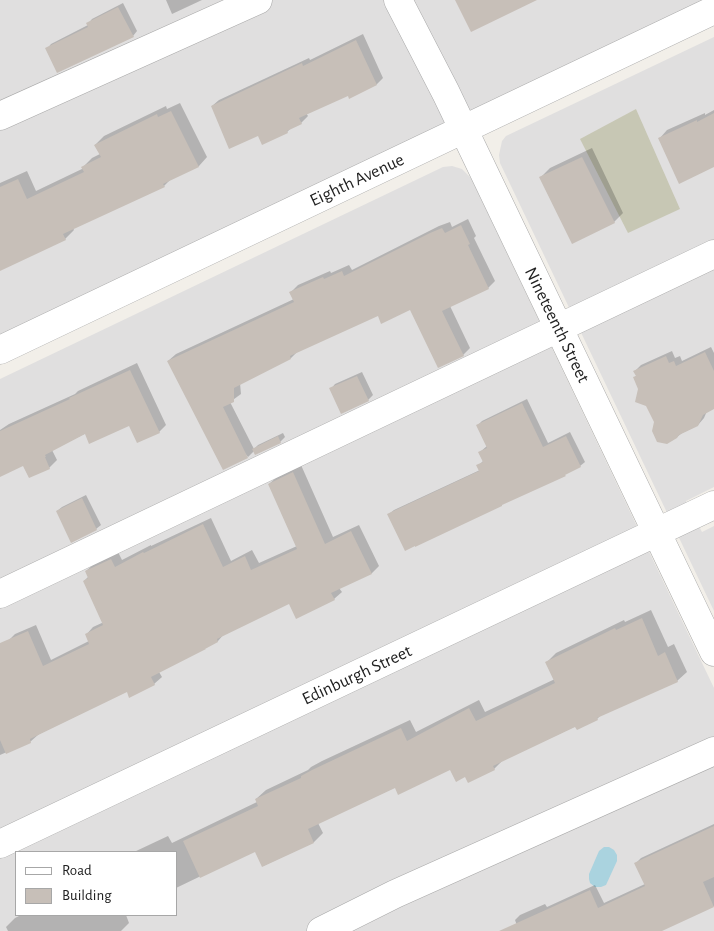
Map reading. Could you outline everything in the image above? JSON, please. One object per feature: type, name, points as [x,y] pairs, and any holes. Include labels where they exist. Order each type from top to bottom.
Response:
[{"type":"street","points":[[0,116],[258,0]]},
{"type":"street","name":"Nineteenth Street","points":[[398,0],[464,130],[714,652]]},
{"type":"street","name":"Eighth Avenue","points":[[0,350],[714,10]]},
{"type":"street","points":[[0,594],[714,254]]},
{"type":"street","name":"Edinburgh Street","points":[[0,844],[714,505]]},
{"type":"street","points":[[321,931],[396,894],[714,751]]},
{"type":"shaded area","points":[[0,0],[714,0],[0,350]]},
{"type":"shaded area","points":[[714,37],[714,487],[686,501],[702,532],[714,526],[714,611],[500,163],[499,155],[502,141],[506,136]]},
{"type":"shaded area","points":[[636,109],[680,209],[628,233],[580,139]]},
{"type":"shaded area","points":[[452,166],[462,169],[471,178],[714,688],[714,931],[0,931],[0,379],[443,167]]},
{"type":"water","points":[[604,847],[614,850],[617,855],[617,861],[606,885],[595,887],[590,883],[589,874],[599,851]]},
{"type":"building","points":[[455,0],[537,0],[471,32]]},
{"type":"building","points":[[118,7],[134,37],[57,73],[45,48],[88,27],[86,23]]},
{"type":"building","points":[[356,40],[377,85],[349,99],[348,96],[299,118],[302,124],[262,145],[258,136],[229,149],[211,106],[302,63],[303,66]]},
{"type":"building","points":[[171,111],[199,167],[163,184],[165,187],[63,234],[66,240],[0,271],[0,187],[18,179],[27,199],[84,172],[81,167],[101,157],[94,145],[157,114],[158,117]]},
{"type":"building","points":[[714,113],[714,167],[679,184],[658,138]]},
{"type":"building","points":[[582,157],[615,223],[572,244],[539,177]]},
{"type":"building","points":[[461,225],[470,244],[468,245],[489,289],[442,311],[464,356],[438,368],[410,310],[381,324],[378,316],[290,356],[291,359],[234,388],[234,402],[223,407],[248,458],[223,470],[167,361],[294,302],[289,292],[342,271],[344,276],[430,233],[442,228],[445,233]]},
{"type":"building","points":[[705,352],[714,371],[714,409],[703,415],[698,426],[679,435],[667,444],[657,442],[652,431],[654,422],[646,406],[635,402],[638,389],[633,377],[636,376],[633,371],[666,356],[669,363],[674,361],[676,366]]},
{"type":"building","points":[[130,370],[160,433],[137,443],[129,426],[89,444],[85,434],[45,455],[50,469],[29,478],[23,466],[0,477],[0,431]]},
{"type":"building","points":[[357,376],[369,401],[341,414],[329,388]]},
{"type":"building","points":[[522,403],[543,447],[566,436],[581,467],[566,476],[405,551],[387,514],[479,471],[476,465],[483,462],[478,452],[487,448],[476,425]]},
{"type":"building","points":[[278,436],[281,443],[255,455],[252,449]]},
{"type":"building","points":[[293,472],[325,544],[351,531],[372,574],[331,593],[335,600],[296,619],[289,604],[217,639],[218,642],[206,649],[151,677],[155,685],[129,698],[127,692],[30,739],[31,743],[6,754],[0,740],[0,643],[28,631],[43,666],[89,644],[85,634],[103,625],[83,581],[88,578],[85,571],[111,559],[115,567],[203,524],[223,567],[245,556],[251,570],[297,549],[268,484]]},
{"type":"building","points":[[82,498],[97,530],[71,543],[56,511]]},
{"type":"building","points":[[642,618],[658,656],[665,652],[678,682],[597,718],[598,720],[577,730],[575,727],[493,766],[495,770],[468,783],[465,777],[456,782],[450,770],[398,795],[395,788],[308,829],[314,843],[262,867],[255,852],[200,878],[183,841],[258,806],[255,799],[401,728],[407,741],[469,708],[476,721],[555,683],[545,662],[615,628],[616,630]]},
{"type":"building","points":[[714,826],[714,877],[703,882],[714,907],[662,931],[499,931],[590,890],[598,908],[645,886],[634,863]]}]
